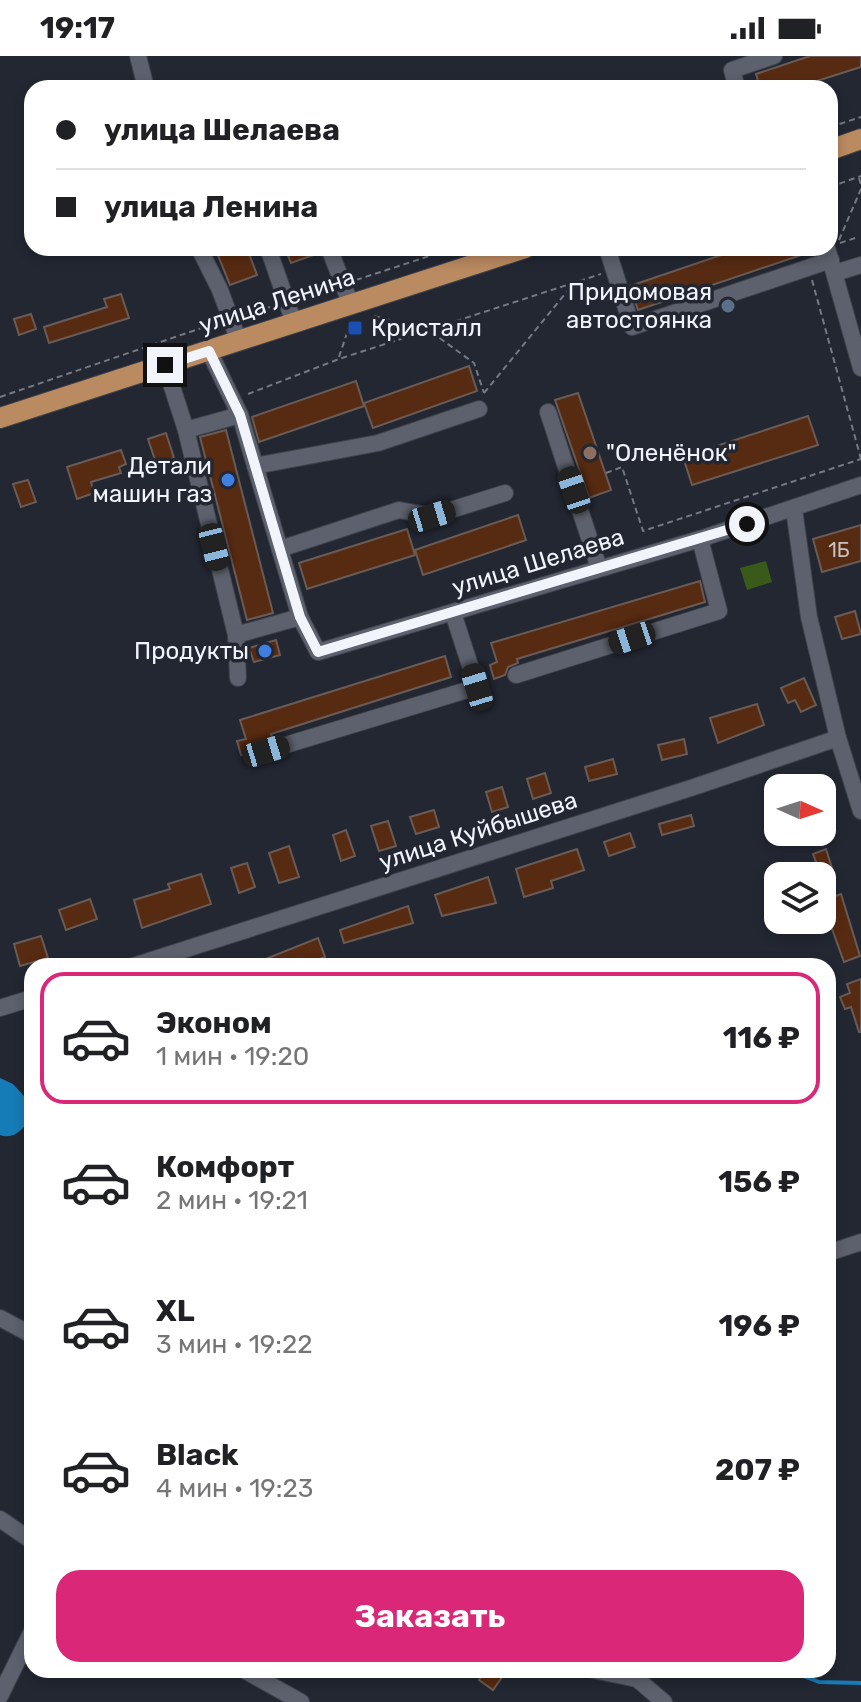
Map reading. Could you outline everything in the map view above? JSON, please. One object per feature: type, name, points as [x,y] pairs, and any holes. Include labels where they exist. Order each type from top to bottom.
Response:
[{"type":"main road","points":[[838,147],[861,139]]},
{"type":"main road","name":"улица Ленина","points":[[0,418],[238,339],[294,323],[357,314],[505,256]]},
{"type":"street","points":[[138,56],[144,80]]},
{"type":"street","points":[[735,80],[732,70],[774,56]]},
{"type":"street","points":[[203,256],[220,290],[238,339]]},
{"type":"street","points":[[271,256],[294,323]]},
{"type":"street","points":[[332,256],[357,314]]},
{"type":"street","points":[[610,259],[632,327],[831,260],[861,265]]},
{"type":"street","points":[[831,260],[861,368]]},
{"type":"street","points":[[209,351],[236,408],[300,617],[236,635]]},
{"type":"street","points":[[165,365],[186,430],[236,635],[238,678]]},
{"type":"street","points":[[255,466],[378,443],[482,401]]},
{"type":"street","points":[[186,430],[236,408]]},
{"type":"street","points":[[548,412],[599,568]]},
{"type":"street","name":"улица Шелаева","points":[[300,617],[318,652],[700,539],[861,485]]},
{"type":"street","points":[[280,549],[399,510],[432,516],[505,493]]},
{"type":"street","points":[[794,509],[809,617],[838,738],[861,811]]},
{"type":"street","points":[[516,675],[719,611],[700,539]]},
{"type":"street","points":[[266,751],[477,687],[453,613]]},
{"type":"street","name":"улица Куйбышева","points":[[158,958],[838,738]]},
{"type":"street","points":[[0,1008],[24,1000]]},
{"type":"street","points":[[836,1250],[861,1242]]},
{"type":"street","points":[[0,1318],[24,1331]]},
{"type":"street","points":[[0,1519],[24,1536]]},
{"type":"street","points":[[1,1699],[24,1649]]},
{"type":"street","points":[[258,1678],[301,1702]]},
{"type":"street","points":[[632,1678],[664,1702]]},
{"type":"path","points":[[838,124],[861,117]]},
{"type":"path","points":[[838,184],[860,176],[861,187],[838,244],[858,237]]},
{"type":"path","points":[[236,408],[339,359],[574,283],[610,259]]},
{"type":"path","points":[[606,473],[622,467],[643,531],[861,459],[809,267]]},
{"type":"path","points":[[482,401],[574,283]]},
{"type":"path","points":[[339,359],[357,314]]},
{"type":"path","points":[[338,324],[357,314],[427,329],[474,363],[482,401]]},
{"type":"green space","points":[[766,561],[772,582],[747,590],[740,568]]},
{"type":"water","points":[[0,1078],[13,1084],[24,1096],[24,1126],[10,1136],[0,1135]]},
{"type":"building","points":[[810,56],[861,56],[861,67],[820,80],[758,80],[756,74]]},
{"type":"building","points":[[218,256],[250,256],[257,275],[230,285]]},
{"type":"building","points":[[288,256],[311,256],[291,263]]},
{"type":"building","points":[[718,256],[798,256],[638,310],[630,286]]},
{"type":"building","points":[[121,294],[129,318],[49,343],[44,327],[107,307],[104,299]]},
{"type":"building","points":[[31,314],[36,329],[19,335],[14,319]]},
{"type":"building","points":[[469,366],[477,391],[373,428],[364,403]]},
{"type":"building","points":[[356,381],[364,406],[259,442],[252,417]]},
{"type":"building","points":[[578,393],[611,490],[589,498],[555,400]]},
{"type":"building","points":[[808,416],[818,445],[692,485],[683,457]]},
{"type":"building","points":[[226,430],[273,613],[247,620],[200,437]]},
{"type":"building","points":[[166,433],[174,458],[156,463],[148,439]]},
{"type":"building","points":[[121,450],[126,464],[119,467],[121,473],[91,482],[94,493],[77,499],[67,467]]},
{"type":"building","points":[[28,480],[36,502],[21,507],[13,484]]},
{"type":"building","points":[[518,515],[526,540],[423,575],[415,550]]},
{"type":"building","points":[[861,525],[861,561],[822,572],[813,539]]},
{"type":"building","points":[[407,529],[415,555],[307,589],[299,563]]},
{"type":"building","points":[[700,581],[705,602],[517,659],[518,663],[508,667],[505,675],[494,679],[490,665],[497,662],[491,643]]},
{"type":"building","points":[[855,611],[861,634],[842,639],[835,617]]},
{"type":"building","name":"Продукты","points":[[276,640],[280,655],[254,662],[249,648]]},
{"type":"building","points":[[445,656],[451,677],[271,734],[272,738],[259,743],[255,751],[241,755],[237,741],[246,739],[240,720]]},
{"type":"building","points":[[804,678],[816,705],[801,712],[795,700],[788,703],[781,688]]},
{"type":"building","points":[[757,704],[764,725],[718,743],[710,718]]},
{"type":"building","points":[[684,739],[687,754],[662,760],[658,745]]},
{"type":"building","points":[[613,759],[617,774],[589,781],[585,767]]},
{"type":"building","points":[[545,773],[551,793],[533,799],[527,779]]},
{"type":"building","points":[[502,787],[508,807],[492,812],[486,792]]},
{"type":"building","points":[[434,810],[439,827],[416,834],[410,817]]},
{"type":"building","points":[[691,815],[694,826],[662,835],[659,824]]},
{"type":"building","points":[[388,821],[396,846],[379,851],[371,826]]},
{"type":"building","points":[[346,830],[355,856],[341,861],[333,835]]},
{"type":"building","points":[[630,833],[635,847],[609,856],[604,842]]},
{"type":"building","points":[[289,846],[299,877],[279,883],[269,853]]},
{"type":"building","points":[[577,849],[584,870],[551,881],[553,888],[524,897],[516,869]]},
{"type":"building","points":[[826,849],[830,862],[816,862],[813,854]]},
{"type":"building","points":[[247,863],[255,887],[239,893],[231,868]]},
{"type":"building","points":[[201,874],[211,904],[142,928],[134,900],[170,889],[168,884]]},
{"type":"building","points":[[488,877],[496,903],[442,916],[435,895]]},
{"type":"building","points":[[841,894],[860,956],[844,962],[834,934],[836,896]]},
{"type":"building","points":[[90,899],[97,919],[66,930],[59,910]]},
{"type":"building","points":[[408,906],[413,923],[344,943],[340,930]]},
{"type":"building","points":[[41,936],[48,958],[24,958],[24,965],[20,966],[14,944]]},
{"type":"building","points":[[318,938],[325,957],[322,958],[268,958]]},
{"type":"building","points":[[861,979],[859,1032],[851,1007],[845,1009],[840,997],[850,993],[847,984]]},
{"type":"building","points":[[480,1678],[501,1678],[493,1690],[479,1680]]},
{"type":"waterway","points":[[809,1678],[819,1682],[861,1683]]},
{"type":"place","name":"Придомовая автостоянка","points":[[728,306]]},
{"type":"place","name":"Кристалл","points":[[355,328]]},
{"type":"place","name":"\"Оленёнок\"","points":[[590,453]]},
{"type":"place","name":"Детали машин газ","points":[[228,480]]},
{"type":"place","name":"Продукты","points":[[265,651]]},
{"type":"route","points":[[165,365],[209,351],[240,415],[300,617],[318,652],[747,524]]}]
